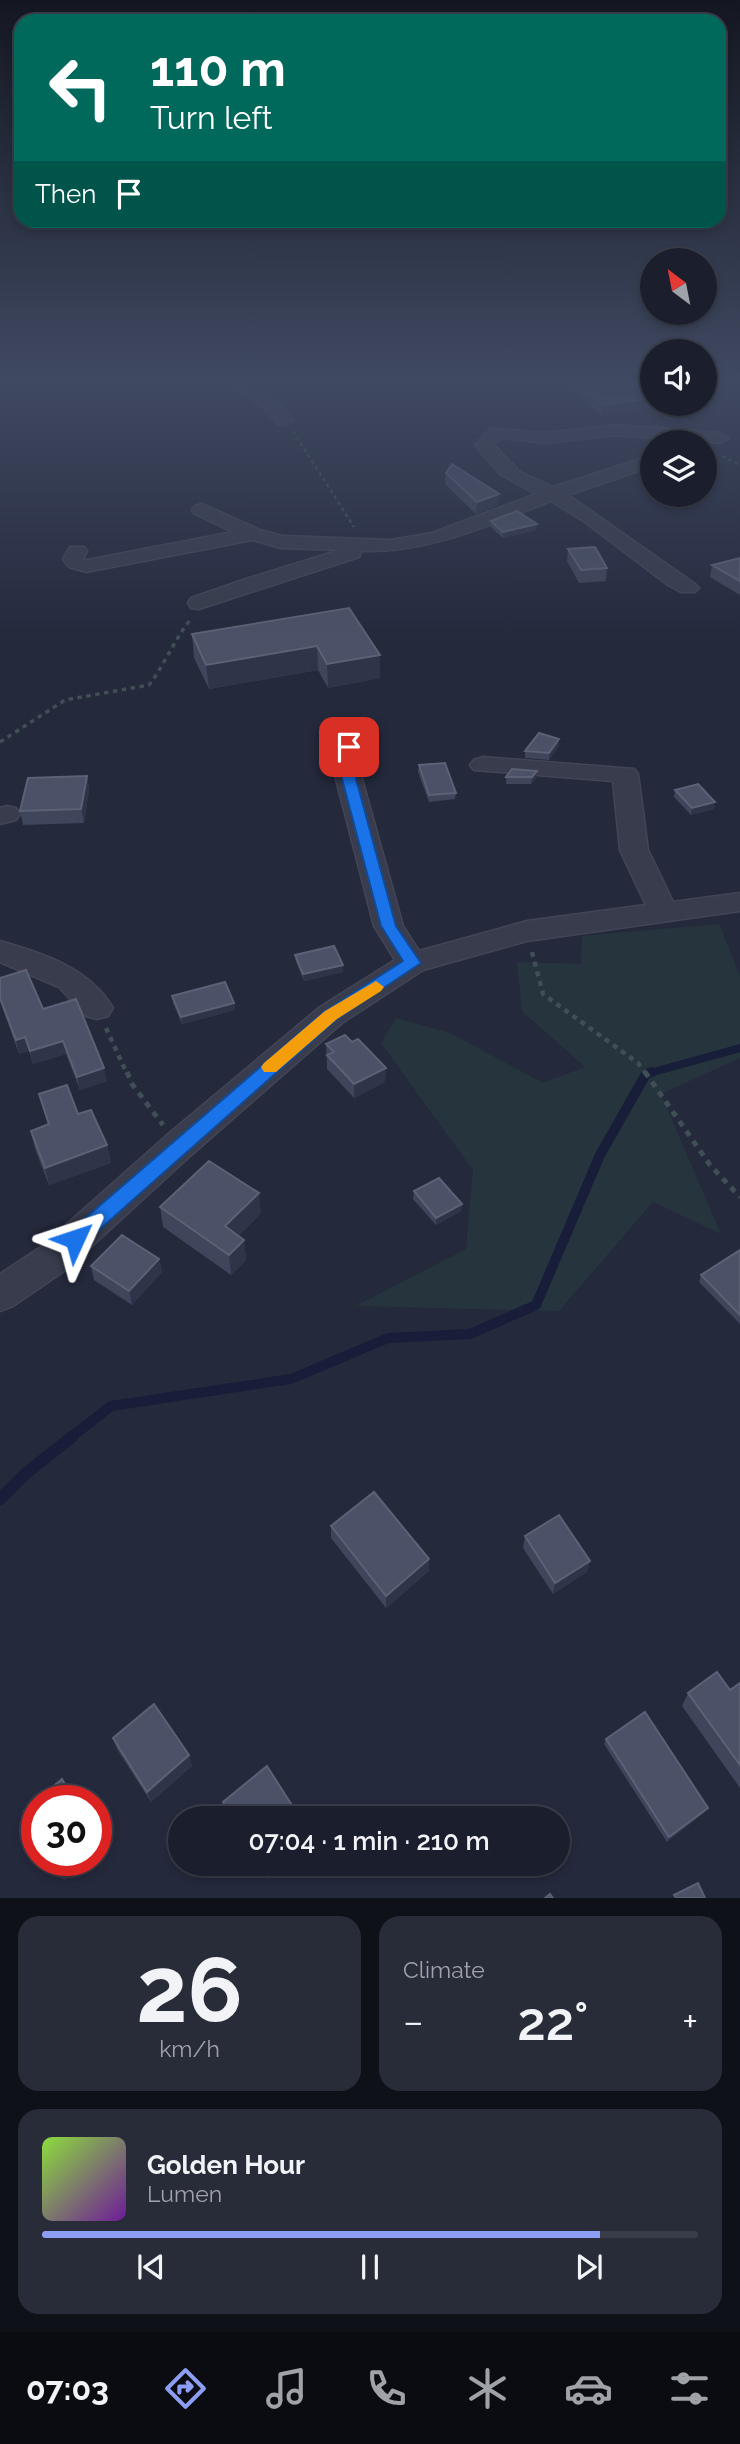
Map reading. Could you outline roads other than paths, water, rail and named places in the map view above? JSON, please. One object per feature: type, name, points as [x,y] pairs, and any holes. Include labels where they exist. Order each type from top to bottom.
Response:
[{"type":"street","points":[[501,467],[519,481],[552,494],[600,524],[660,573],[688,587]]},
{"type":"street","points":[[199,603],[342,555],[436,538],[633,467]]},
{"type":"street","points":[[202,509],[253,534],[281,542],[390,546]]},
{"type":"street","points":[[76,551],[73,559],[76,564],[86,566],[253,534]]},
{"type":"street","points":[[349,747],[349,779],[389,926],[412,963]]},
{"type":"street","points":[[484,765],[625,774],[634,850],[664,912]]},
{"type":"street","points":[[0,1293],[54,1258],[178,1146],[331,1015],[412,963],[527,931],[740,902]]},
{"type":"street","points":[[0,951],[70,979],[97,1008]]},
{"type":"waterway","points":[[646,1074],[740,1048]]},
{"type":"waterway","points":[[646,1074],[652,1072]]},
{"type":"waterway","points":[[70,1438],[111,1406],[291,1379],[388,1338],[470,1334],[536,1305],[600,1155],[646,1074]]},
{"type":"waterway","points":[[0,1499],[25,1474],[72,1437]]}]
